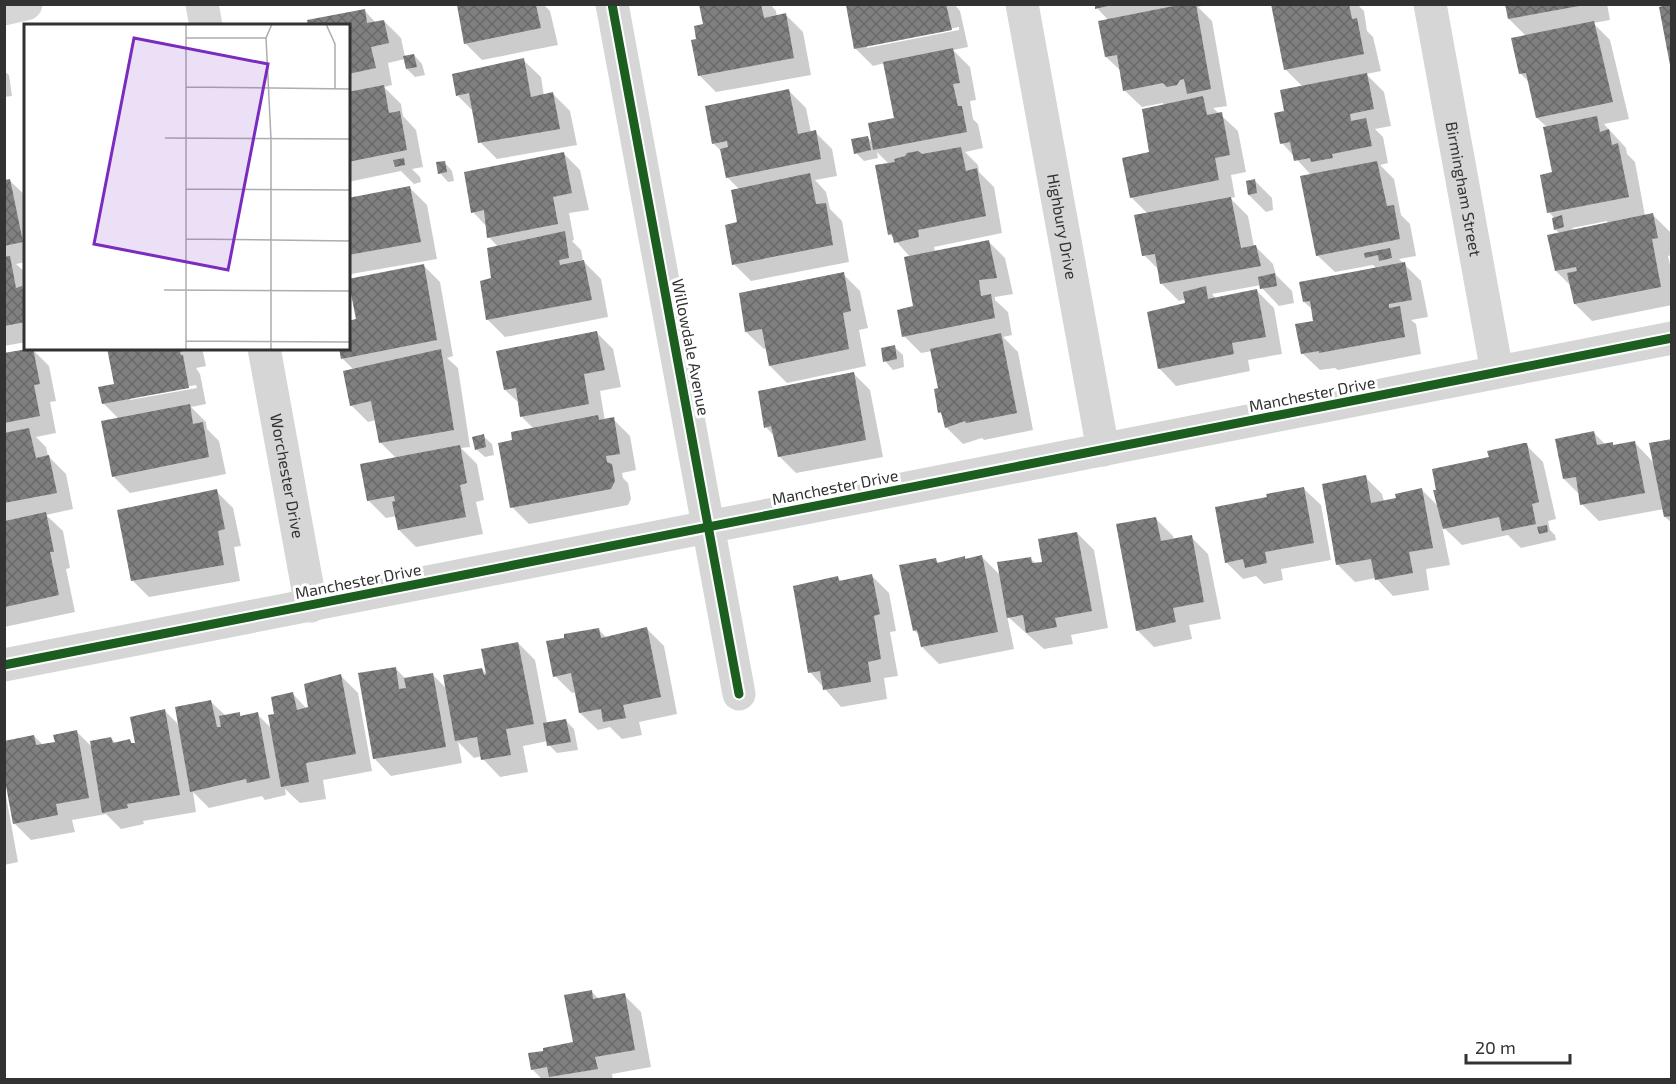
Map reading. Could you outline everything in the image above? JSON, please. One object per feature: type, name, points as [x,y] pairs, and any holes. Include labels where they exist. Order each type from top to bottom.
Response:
[{"type":"street","points":[[4,9],[26,4]]},
{"type":"street","points":[[202,4],[206,24]]},
{"type":"street","name":"Willowdale Avenue","points":[[612,4],[739,694]]},
{"type":"street","name":"Highbury Drive","points":[[1022,4],[1103,450]]},
{"type":"street","name":"Birmingham Street","points":[[1430,4],[1497,372]]},
{"type":"street","name":"Manchester Drive","points":[[4,665],[1671,338]]},
{"type":"street","name":"Worchester Drive","points":[[264,350],[311,606]]},
{"type":"building","points":[[699,4],[761,4],[764,18],[786,13],[794,58],[698,76],[691,40],[696,39],[694,26],[703,24]]},
{"type":"building","points":[[946,4],[952,30],[854,49],[846,5]]},
{"type":"building","points":[[1095,4],[1111,4],[1112,5],[1095,9]]},
{"type":"building","points":[[1184,4],[1196,4],[1211,89],[1187,94],[1184,79],[1180,80],[1177,85],[1167,87],[1163,83],[1123,91],[1117,55],[1105,57],[1098,21]]},
{"type":"building","points":[[1271,4],[1349,4],[1352,19],[1357,18],[1364,54],[1284,70]]},
{"type":"building","points":[[1505,4],[1579,4],[1579,6],[1508,19]]},
{"type":"building","points":[[1671,4],[1672,65],[1670,65],[1659,7]]},
{"type":"building","points":[[457,5],[536,5],[541,28],[464,44]]},
{"type":"building","points":[[365,9],[367,23],[384,20],[389,43],[371,47],[376,68],[350,74],[350,24],[308,24],[307,20]]},
{"type":"building","points":[[1594,21],[1613,102],[1536,118],[1526,73],[1519,74],[1511,38]]},
{"type":"building","points":[[953,48],[960,83],[953,84],[958,106],[962,106],[967,132],[873,150],[868,123],[894,118],[883,62]]},
{"type":"building","points":[[414,54],[417,67],[406,69],[403,56]]},
{"type":"building","points":[[524,58],[531,97],[553,92],[560,129],[478,143],[469,93],[456,96],[452,74]]},
{"type":"building","points":[[1367,73],[1374,109],[1350,114],[1351,121],[1366,118],[1372,146],[1332,154],[1333,158],[1311,162],[1310,158],[1294,161],[1290,142],[1280,144],[1274,113],[1284,111],[1280,90]]},
{"type":"building","points":[[384,85],[389,113],[400,111],[407,150],[350,162],[350,92]]},
{"type":"building","points":[[789,89],[798,134],[816,130],[821,159],[726,178],[720,149],[728,147],[727,141],[712,144],[705,106]]},
{"type":"building","points":[[1203,96],[1207,115],[1222,112],[1230,155],[1215,158],[1219,180],[1130,198],[1122,158],[1149,152],[1142,109]]},
{"type":"building","points":[[1597,116],[1600,132],[1609,129],[1612,145],[1618,143],[1629,197],[1547,213],[1540,175],[1552,172],[1543,127]]},
{"type":"building","points":[[868,136],[871,150],[854,154],[851,139]]},
{"type":"building","points":[[961,147],[966,171],[977,168],[986,216],[918,230],[919,237],[894,243],[892,234],[888,235],[875,165],[895,162],[894,159],[905,156],[907,153],[918,151],[922,154]]},
{"type":"building","points":[[564,152],[572,193],[553,197],[558,224],[487,238],[484,210],[471,213],[464,172]]},
{"type":"building","points":[[404,158],[405,165],[395,167],[393,160]]},
{"type":"building","points":[[445,161],[447,172],[438,174],[436,162]]},
{"type":"building","points":[[1377,161],[1387,206],[1394,205],[1400,239],[1316,256],[1300,176]]},
{"type":"building","points":[[810,173],[816,204],[826,203],[833,245],[732,265],[725,225],[737,222],[731,190]]},
{"type":"building","points":[[10,179],[23,242],[4,246],[4,180]]},
{"type":"building","points":[[1255,179],[1257,193],[1248,195],[1246,181]]},
{"type":"building","points":[[410,186],[421,242],[350,255],[350,198]]},
{"type":"building","points":[[1231,197],[1241,248],[1256,245],[1261,266],[1160,284],[1155,254],[1142,256],[1134,215]]},
{"type":"building","points":[[1653,213],[1658,238],[1652,239],[1661,287],[1574,304],[1567,273],[1577,271],[1576,267],[1555,271],[1547,235]]},
{"type":"building","points":[[1562,215],[1564,227],[1554,230],[1552,218]]},
{"type":"building","points":[[565,231],[569,258],[559,260],[560,265],[584,260],[592,300],[486,320],[480,281],[491,278],[487,248]]},
{"type":"building","points":[[989,240],[997,278],[979,280],[981,296],[991,294],[995,318],[902,337],[897,310],[913,306],[904,257]]},
{"type":"building","points":[[1390,248],[1392,258],[1379,261],[1378,255],[1365,258],[1364,253]]},
{"type":"building","points":[[10,256],[16,288],[22,286],[24,322],[4,326],[4,257]]},
{"type":"building","points":[[1405,262],[1412,300],[1389,304],[1389,308],[1400,306],[1405,337],[1319,353],[1319,351],[1301,354],[1295,324],[1313,321],[1310,301],[1303,302],[1299,282]]},
{"type":"building","points":[[424,264],[437,340],[341,359],[339,350],[350,350],[350,320],[356,319],[350,279]]},
{"type":"building","points":[[844,272],[851,311],[843,313],[849,349],[769,366],[762,329],[745,332],[739,293]]},
{"type":"building","points":[[1275,273],[1277,286],[1260,289],[1258,277]]},
{"type":"building","points":[[1206,286],[1208,299],[1257,289],[1266,337],[1232,343],[1234,354],[1158,369],[1147,312],[1185,303],[1183,292]]},
{"type":"building","points":[[597,331],[605,370],[584,374],[589,404],[520,417],[516,388],[504,390],[496,351]]},
{"type":"building","points":[[1001,333],[1017,413],[966,423],[965,421],[945,428],[941,412],[938,413],[934,389],[938,388],[930,349]]},
{"type":"building","points":[[895,345],[897,359],[883,362],[881,348]]},
{"type":"building","points":[[441,349],[454,430],[379,443],[371,401],[350,406],[343,371]]},
{"type":"building","points":[[33,350],[40,384],[34,385],[40,416],[4,423],[4,353]]},
{"type":"building","points":[[107,350],[186,350],[180,352],[183,355],[189,388],[102,404],[98,387],[114,384]]},
{"type":"building","points":[[854,372],[866,440],[778,457],[771,426],[764,428],[758,391]]},
{"type":"building","points":[[190,404],[193,424],[203,422],[209,457],[112,477],[101,421]]},
{"type":"building","points":[[598,415],[599,420],[614,417],[620,454],[606,456],[607,462],[612,464],[615,481],[611,489],[510,508],[498,443],[512,440],[511,432]]},
{"type":"building","points":[[29,428],[36,458],[49,455],[57,493],[4,503],[4,433]]},
{"type":"building","points":[[1594,431],[1597,445],[1635,441],[1645,493],[1580,505],[1576,477],[1563,479],[1555,439]]},
{"type":"building","points":[[484,434],[486,447],[475,450],[472,437]]},
{"type":"building","points":[[1672,439],[1672,516],[1664,517],[1649,443]]},
{"type":"building","points":[[1527,443],[1539,502],[1532,504],[1536,524],[1502,531],[1499,517],[1443,529],[1433,490],[1436,490],[1432,469],[1489,457],[1487,451]]},
{"type":"building","points":[[460,445],[467,483],[460,485],[466,517],[398,530],[392,502],[395,501],[394,496],[367,501],[360,464]]},
{"type":"building","points":[[1366,475],[1371,503],[1396,498],[1395,494],[1422,488],[1433,548],[1409,552],[1413,573],[1375,580],[1371,559],[1336,565],[1322,484]]},
{"type":"building","points":[[1304,487],[1314,543],[1265,552],[1267,563],[1245,568],[1243,559],[1225,563],[1215,507]]},
{"type":"building","points":[[217,489],[225,529],[218,531],[224,565],[131,581],[117,510]]},
{"type":"building","points":[[46,512],[54,552],[50,552],[59,595],[5,607],[5,521]]},
{"type":"building","points":[[1156,517],[1161,541],[1192,535],[1204,602],[1173,608],[1176,622],[1136,631],[1116,524]]},
{"type":"building","points":[[1547,525],[1548,532],[1539,534],[1537,527]]},
{"type":"building","points":[[1077,532],[1092,611],[1055,618],[1057,627],[1026,633],[1023,615],[1007,618],[997,562],[1031,557],[1032,563],[1042,562],[1038,539]]},
{"type":"building","points":[[982,555],[998,632],[921,647],[917,630],[913,631],[899,565],[936,558],[937,563],[965,556],[965,559]]},
{"type":"building","points":[[872,574],[880,614],[874,616],[881,659],[868,662],[871,682],[823,690],[820,671],[808,673],[793,586],[838,576],[839,581]]},
{"type":"building","points":[[647,627],[661,697],[623,705],[626,718],[603,722],[601,709],[579,713],[571,673],[553,677],[546,641],[564,638],[564,634],[599,628],[601,638]]},
{"type":"building","points":[[518,642],[534,724],[506,729],[511,755],[481,760],[477,737],[455,741],[443,675],[482,668],[484,675],[486,674],[481,649]]},
{"type":"building","points":[[396,667],[399,689],[406,688],[404,678],[433,673],[446,747],[373,759],[358,673]]},
{"type":"building","points":[[341,674],[356,754],[306,763],[309,782],[281,787],[268,715],[274,714],[271,697],[293,692],[297,710],[308,707],[304,684]]},
{"type":"building","points":[[211,700],[217,727],[221,727],[219,716],[240,712],[240,716],[258,712],[270,778],[247,783],[246,779],[190,792],[175,707]]},
{"type":"building","points":[[165,709],[180,795],[127,804],[128,808],[102,813],[90,741],[111,737],[113,743],[130,739],[131,743],[135,743],[130,717]]},
{"type":"building","points":[[566,719],[571,742],[547,746],[543,723]]},
{"type":"building","points":[[77,730],[89,798],[56,804],[58,815],[13,824],[4,775],[4,741],[34,735],[36,745],[55,742],[53,735]]},
{"type":"building","points":[[592,990],[593,999],[625,993],[635,1050],[595,1057],[598,1069],[549,1077],[547,1067],[531,1070],[528,1053],[573,1042],[564,995]]},
{"type":"cycle path","points":[[612,4],[739,694]]},
{"type":"cycle path","points":[[4,665],[1672,338]]}]
